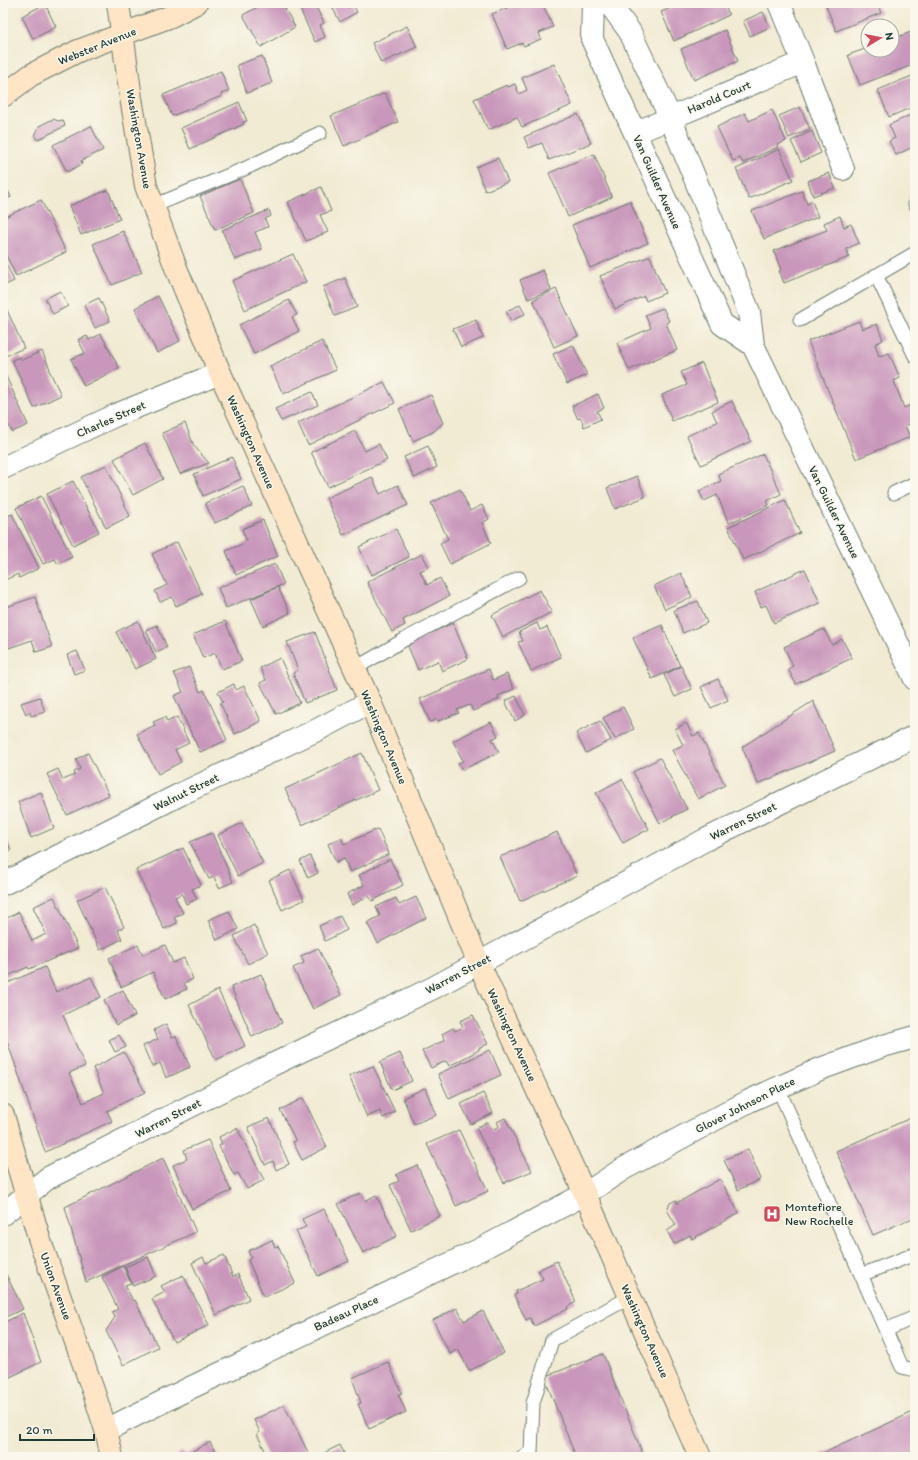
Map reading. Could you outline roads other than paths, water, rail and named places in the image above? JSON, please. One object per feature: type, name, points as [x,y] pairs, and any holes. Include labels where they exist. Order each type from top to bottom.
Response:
[{"type":"street","name":"Washington Avenue","points":[[118,3],[139,152],[146,186],[176,268],[220,373],[370,702],[479,964],[586,1194],[700,1457]]},
{"type":"street","name":"Webster Avenue","points":[[3,96],[31,75],[78,51],[169,17],[196,3]]},
{"type":"street","name":"Van Guilder Avenue","points":[[593,3],[592,39],[722,324],[753,345]]},
{"type":"street","name":"Van Guilder Avenue","points":[[609,3],[630,32],[670,117],[749,312],[753,345],[913,671]]},
{"type":"street","points":[[779,3],[843,169]]},
{"type":"street","name":"Harold Court","points":[[635,133],[803,62]]},
{"type":"street","name":"Charles Street","points":[[3,468],[116,415],[220,373]]},
{"type":"street","name":"Walnut Street","points":[[3,884],[181,794],[319,729],[370,702]]},
{"type":"street","name":"Warren Street","points":[[3,1214],[48,1178],[276,1063],[433,988],[705,840],[915,736]]},
{"type":"street","name":"Glover Johnson Place","points":[[586,1194],[623,1169],[749,1101],[820,1068],[883,1046],[915,1037]]},
{"type":"street","name":"Union Avenue","points":[[3,1115],[40,1241],[106,1430],[112,1457]]},
{"type":"street","name":"Badeau Place","points":[[106,1430],[190,1388],[481,1249],[586,1194]]},
{"type":"lane","points":[[153,206],[244,169],[320,133]]},
{"type":"lane","points":[[800,320],[915,253]]},
{"type":"lane","points":[[876,275],[915,356]]},
{"type":"lane","points":[[894,494],[915,483]]},
{"type":"lane","points":[[354,669],[409,637],[519,578]]},
{"type":"lane","points":[[778,1088],[902,1367],[915,1370]]},
{"type":"lane","points":[[861,1275],[915,1254]]},
{"type":"lane","points":[[523,1457],[531,1452],[533,1403],[552,1340],[630,1298]]},
{"type":"lane","points":[[886,1330],[915,1317]]},
{"type":"place","name":"Montefiore New Rochelle","points":[[772,1214]]}]
